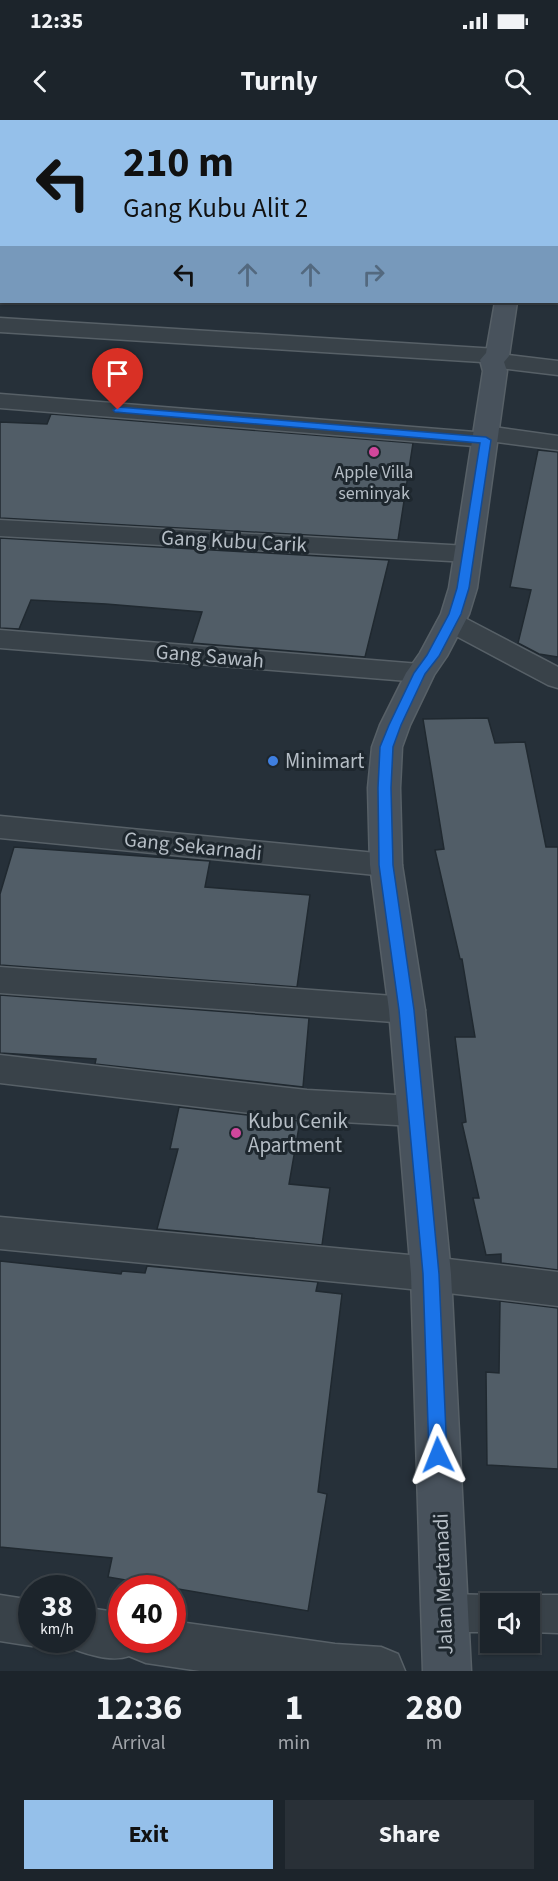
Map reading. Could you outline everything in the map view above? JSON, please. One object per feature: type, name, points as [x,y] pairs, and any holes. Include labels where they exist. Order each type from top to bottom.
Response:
[{"type":"street","name":"Jalan Mertanadi","points":[[447,1671],[431,1274],[414,1111],[407,1010],[386,865],[384,788],[387,747],[420,673],[433,656],[451,622],[463,588],[495,371],[494,358],[506,303]]},
{"type":"street","points":[[0,325],[494,358],[558,368]]},
{"type":"street","points":[[0,401],[558,443]]},
{"type":"street","name":"Gang Kubu Carik","points":[[0,528],[468,554]]},
{"type":"street","points":[[451,622],[558,678]]},
{"type":"street","name":"Gang Sawah","points":[[0,639],[420,673]]},
{"type":"street","name":"Gang Sekarnadi","points":[[0,828],[386,865]]},
{"type":"street","points":[[0,980],[407,1010]]},
{"type":"street","points":[[0,1069],[307,1105],[414,1111]]},
{"type":"street","points":[[0,1233],[431,1274],[558,1289]]},
{"type":"street","points":[[0,1618],[18,1621]]},
{"type":"street","points":[[186,1646],[335,1667],[381,1671]]},
{"type":"lane","points":[[444,1613],[480,1614]]},
{"type":"lane","points":[[540,1614],[558,1614]]},
{"type":"building","points":[[51,414],[413,443],[398,540],[0,518],[0,422],[47,424]]},
{"type":"building","points":[[538,450],[558,452],[558,657],[539,654],[518,643],[531,590],[510,587]]},
{"type":"building","points":[[0,538],[389,560],[365,657],[192,643],[202,612],[106,604],[31,600],[19,629],[0,628]]},
{"type":"building","points":[[488,718],[495,743],[525,742],[546,847],[558,847],[558,1270],[501,1263],[501,1254],[486,1255],[473,1198],[479,1198],[462,1123],[466,1122],[455,1037],[475,1037],[462,959],[460,959],[435,850],[444,849],[423,719]]},
{"type":"building","points":[[14,847],[210,861],[205,887],[310,895],[297,987],[0,965],[0,894]]},
{"type":"building","points":[[0,995],[309,1018],[303,1087],[95,1064],[96,1059],[0,1053]]},
{"type":"building","points":[[179,1107],[300,1121],[289,1184],[330,1188],[322,1245],[157,1229],[178,1149],[170,1149]]},
{"type":"building","points":[[0,1261],[121,1274],[122,1271],[145,1273],[147,1266],[318,1282],[316,1291],[342,1294],[318,1492],[327,1494],[308,1611],[186,1590],[186,1575],[108,1575],[112,1558],[0,1547]]},
{"type":"building","points":[[500,1301],[558,1308],[558,1469],[487,1465],[486,1372],[499,1373]]},
{"type":"place","name":"Apple Villa seminyak","points":[[374,452]]},
{"type":"place","name":"Minimart","points":[[273,761]]},
{"type":"place","name":"Kubu Cenik Apartment","points":[[236,1133]]},
{"type":"route","points":[[118,410],[486,440],[463,588],[455,614],[433,656],[420,673],[395,725],[387,747],[384,788],[386,865],[407,1010],[414,1111],[431,1274],[438,1455]]}]
